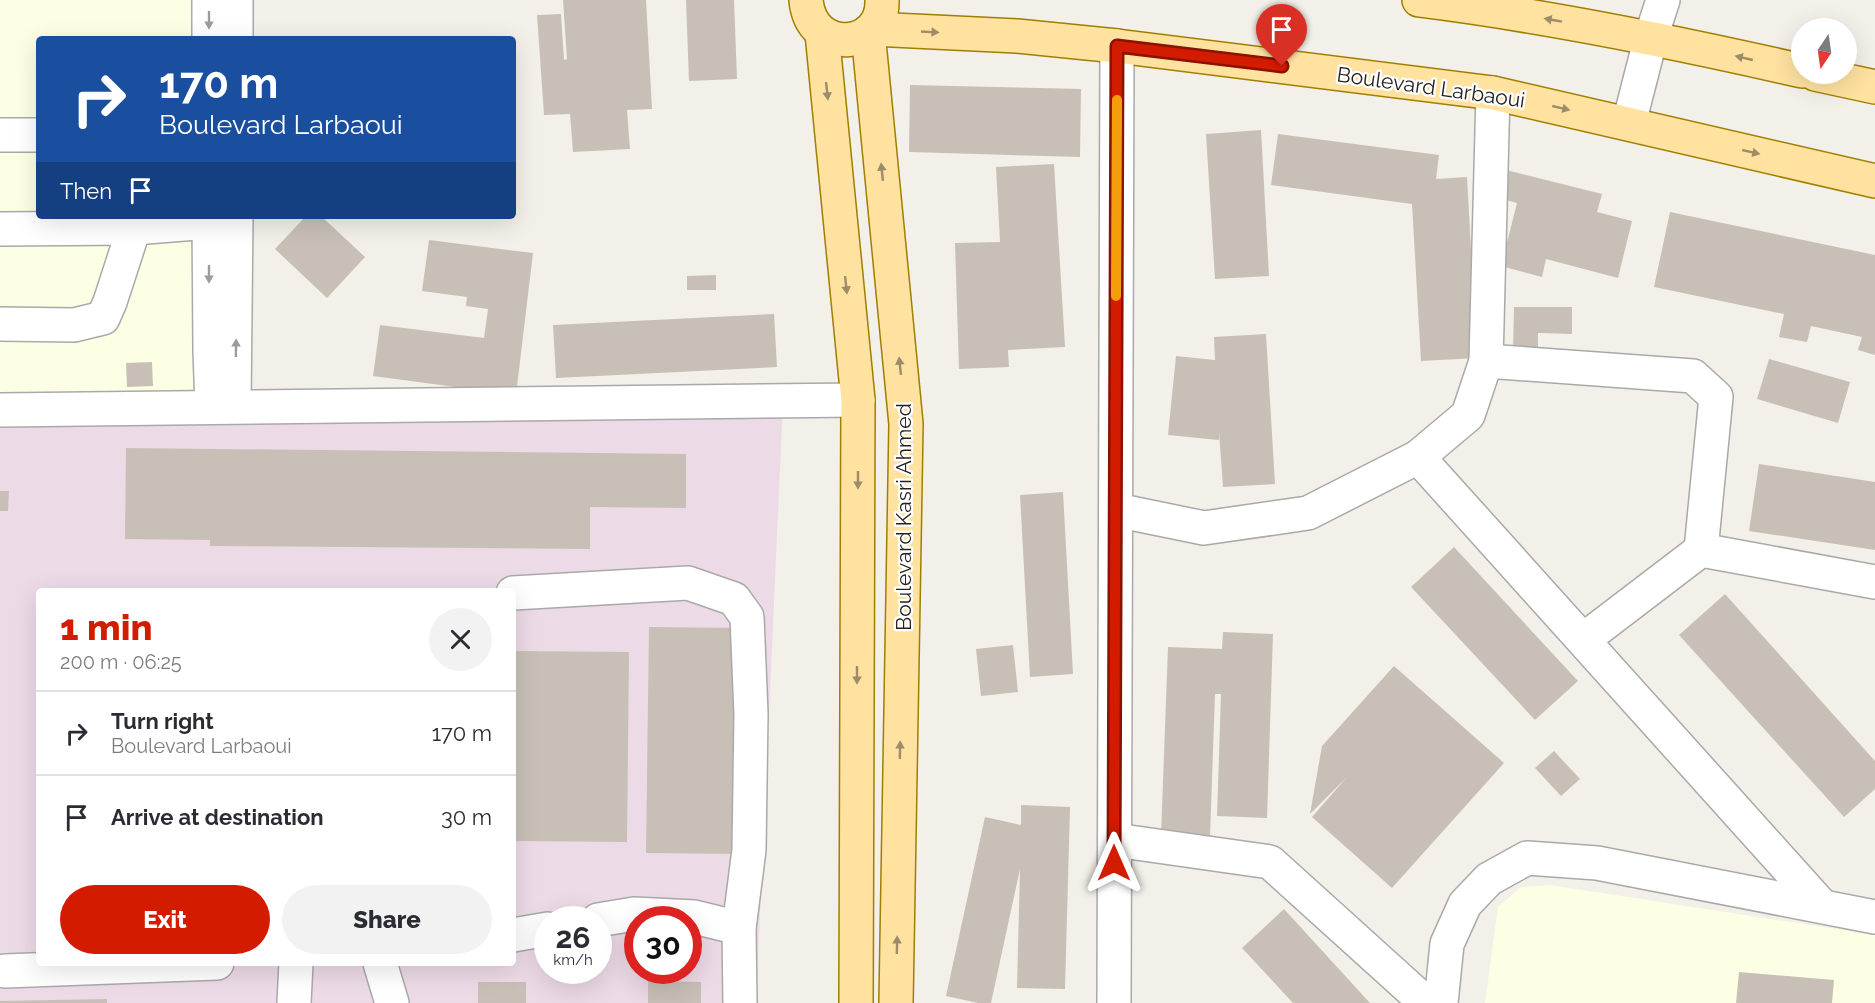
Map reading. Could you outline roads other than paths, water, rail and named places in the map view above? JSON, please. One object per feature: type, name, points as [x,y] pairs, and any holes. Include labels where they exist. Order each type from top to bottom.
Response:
[{"type":"main road","points":[[806,0],[807,11],[812,23],[822,33],[858,400],[856,1003]]},
{"type":"main road","points":[[1419,0],[1500,10],[1651,37],[1791,68]]},
{"type":"main road","name":"Boulevard Larbaoui","points":[[822,33],[833,39],[847,41],[860,38],[874,20],[1117,46],[1493,93],[1875,181]]},
{"type":"main road","name":"Boulevard Kasri Ahmed","points":[[874,20],[906,424],[896,1003]]},
{"type":"main road","points":[[1857,83],[1875,87]]},
{"type":"street","points":[[208,0],[209,36]]},
{"type":"street","points":[[236,0],[236,36]]},
{"type":"street","points":[[1629,123],[1663,0]]},
{"type":"street","points":[[1114,1003],[1117,46]]},
{"type":"street","points":[[1116,510],[1204,528],[1308,513],[1418,458],[1468,415],[1486,361],[1493,93]]},
{"type":"street","points":[[0,135],[36,135]]},
{"type":"street","points":[[0,229],[196,219]]},
{"type":"street","points":[[218,219],[223,406]]},
{"type":"street","points":[[0,324],[74,325],[103,318],[110,302],[131,222]]},
{"type":"street","points":[[1486,361],[1693,376],[1716,397],[1701,550],[1583,640]]},
{"type":"street","points":[[0,410],[858,400]]},
{"type":"street","points":[[1418,458],[1822,906]]},
{"type":"street","points":[[1701,550],[1875,582]]},
{"type":"street","points":[[516,593],[687,583],[734,599],[747,617],[752,714],[749,850],[739,928],[740,1003]]},
{"type":"street","points":[[1115,840],[1270,862],[1425,1003]]},
{"type":"street","points":[[1441,1003],[1448,944],[1465,904],[1489,879],[1527,858],[1597,863],[1875,916]]},
{"type":"street","points":[[612,918],[634,914],[694,917],[739,928]]},
{"type":"street","points":[[516,934],[534,931]]},
{"type":"street","points":[[5,971],[138,966]]},
{"type":"street","points":[[294,1003],[296,966]]},
{"type":"street","points":[[381,966],[392,1003]]}]
